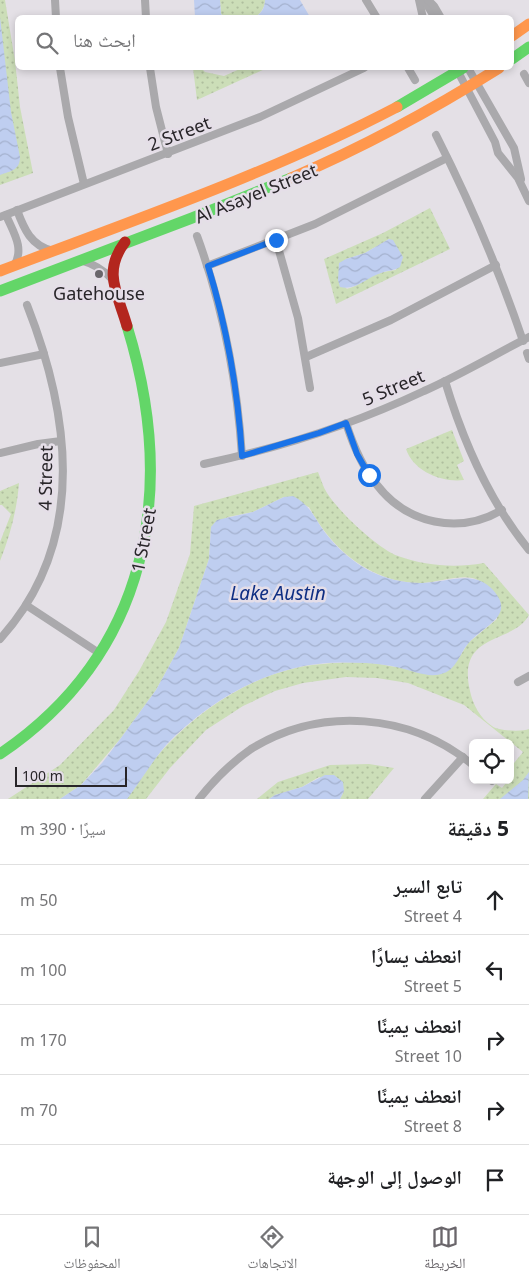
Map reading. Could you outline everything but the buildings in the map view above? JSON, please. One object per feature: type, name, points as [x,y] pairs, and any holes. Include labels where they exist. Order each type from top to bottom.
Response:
[{"type":"main road","points":[[514,35],[529,24]]},
{"type":"main road","points":[[514,58],[529,47]]},
{"type":"main road","name":"Al Asayel Street","points":[[0,271],[272,166],[392,110],[458,70]]},
{"type":"main road","name":"Al Asayel Street","points":[[0,290],[125,242],[203,215],[320,166],[395,129],[495,70]]},
{"type":"main road","name":"1 Street","points":[[0,754],[32,731],[62,703],[88,670],[115,628],[127,603],[137,576],[144,548],[151,498],[151,455],[143,391],[130,336],[112,279],[113,263],[118,251],[125,242]]},
{"type":"street","points":[[55,0],[56,15]]},
{"type":"street","points":[[145,0],[146,15]]},
{"type":"street","points":[[366,0],[375,15]]},
{"type":"street","points":[[419,0],[422,15]]},
{"type":"street","points":[[426,0],[434,15]]},
{"type":"street","points":[[426,0],[434,6],[439,15]]},
{"type":"street","points":[[60,70],[68,117],[84,184]]},
{"type":"street","points":[[150,70],[156,107],[168,154]]},
{"type":"street","name":"2 Street","points":[[3,216],[260,117],[360,70]]},
{"type":"street","points":[[409,70],[415,80]]},
{"type":"street","points":[[462,70],[512,145],[522,186]]},
{"type":"street","points":[[524,74],[529,83]]},
{"type":"street","points":[[471,85],[498,153],[506,161],[529,201]]},
{"type":"street","points":[[436,135],[464,192],[526,339]]},
{"type":"street","points":[[506,161],[512,160],[516,156]]},
{"type":"street","points":[[208,266],[338,214],[447,158]]},
{"type":"street","points":[[19,209],[25,231],[38,245],[53,250]]},
{"type":"street","points":[[3,216],[18,242],[19,252],[14,266]]},
{"type":"street","points":[[197,236],[208,266],[222,316],[233,369],[242,456]]},
{"type":"street","points":[[18,242],[31,237]]},
{"type":"street","points":[[276,240],[292,292],[306,357],[310,388]]},
{"type":"street","points":[[78,260],[105,271],[112,279]]},
{"type":"street","points":[[306,357],[398,317],[496,265]]},
{"type":"street","name":"4 Street","points":[[0,639],[26,606],[46,567],[58,527],[63,481],[61,441],[54,393],[44,354],[27,305]]},
{"type":"street","name":"5 Street","points":[[204,464],[242,456],[346,423],[445,381],[526,339]]},
{"type":"street","points":[[0,363],[44,354]]},
{"type":"street","points":[[445,381],[468,446],[483,478],[529,550]]},
{"type":"street","points":[[346,423],[357,454],[369,475],[385,495],[406,511],[435,522],[455,524],[484,519],[502,510]]},
{"type":"street","points":[[0,452],[61,441]]},
{"type":"street","points":[[26,606],[99,653]]},
{"type":"street","points":[[518,682],[529,676]]},
{"type":"street","points":[[198,799],[227,768],[251,750],[278,735],[329,722],[363,720],[406,728],[425,735],[469,762]]},
{"type":"street","points":[[425,799],[463,757]]},
{"type":"green space","points":[[0,0],[5,0],[20,107],[33,173],[0,185]]},
{"type":"green space","points":[[220,0],[265,0],[263,9],[258,15],[221,14]]},
{"type":"green space","points":[[193,70],[203,70],[224,76],[238,70],[263,70],[197,100]]},
{"type":"green space","points":[[430,208],[450,249],[336,304],[324,259],[383,233]],"holes":[[[389,239],[396,270],[375,275],[347,289],[338,280],[346,259],[365,253]]]},
{"type":"green space","points":[[452,430],[464,461],[457,465],[464,480],[447,480],[429,474],[415,464],[406,449]]},
{"type":"green space","points":[[318,472],[326,491],[340,510],[369,538],[389,552],[430,564],[451,566],[484,563],[529,615],[511,631],[478,648],[471,658],[468,672],[470,691],[478,711],[495,728],[521,731],[529,729],[529,799],[483,799],[496,784],[502,788],[505,784],[514,784],[514,763],[523,752],[514,745],[514,739],[507,739],[464,705],[408,683],[377,678],[346,677],[303,683],[275,691],[243,706],[206,730],[170,768],[146,799],[127,799],[162,750],[184,729],[220,701],[259,680],[280,672],[330,663],[373,663],[406,667],[459,658],[468,643],[497,619],[489,587],[479,580],[461,577],[423,583],[404,582],[387,578],[356,562],[342,550],[318,523],[309,507],[284,497],[253,512],[228,517],[211,527],[209,559],[179,648],[156,690],[121,738],[81,785],[60,799],[8,799],[60,765],[114,710],[139,671],[166,622],[190,554],[194,506]]},
{"type":"green space","points":[[19,483],[17,503],[0,561],[0,542],[11,514],[0,505],[0,491]]},
{"type":"green space","points":[[369,764],[394,768],[368,799],[340,799],[344,791],[319,777],[302,787],[275,795],[269,799],[257,799],[278,782],[330,765]]},
{"type":"water","points":[[194,0],[220,0],[222,15],[195,15]]},
{"type":"water","points":[[265,0],[300,0],[309,15],[257,15]]},
{"type":"water","points":[[0,17],[11,112],[20,161],[17,167],[0,175]]},
{"type":"water","points":[[389,239],[393,240],[403,257],[400,267],[376,275],[351,287],[340,287],[338,280],[339,263],[365,253]]},
{"type":"water","name":"Lake Austin","points":[[293,496],[309,508],[336,546],[352,560],[370,571],[395,580],[421,583],[466,578],[474,579],[490,587],[498,597],[501,605],[500,613],[489,626],[467,645],[452,668],[444,673],[428,675],[388,665],[330,663],[295,668],[277,673],[226,697],[180,731],[167,744],[127,799],[60,799],[81,785],[102,763],[156,690],[179,648],[209,559],[211,527],[217,520],[253,512],[284,497]]},
{"type":"water","points":[[529,772],[528,799],[500,799],[523,780]]},
{"type":"water","points":[[325,775],[334,775],[343,782],[344,791],[340,799],[269,799],[275,795],[302,787]]},
{"type":"traffic: fast","points":[[514,58],[529,47]]},
{"type":"traffic: fast","points":[[397,107],[460,70]]},
{"type":"traffic: fast","points":[[0,291],[291,178]]},
{"type":"traffic: fast","points":[[0,754],[50,713],[90,668],[119,618],[138,564],[149,507],[150,448],[142,388],[127,326]]},
{"type":"traffic: slow","points":[[514,35],[529,24]]},
{"type":"traffic: slow","points":[[291,178],[345,154],[397,127],[496,70]]},
{"type":"traffic: slow","points":[[0,271],[250,175],[300,154],[397,107]]},
{"type":"traffic: jam","points":[[125,242],[114,263],[113,273],[116,293],[127,326]]},
{"type":"place","name":"Gatehouse","points":[[99,274]]},
{"type":"route","points":[[276,240],[208,266],[228,341],[237,397],[242,456],[346,423],[357,454],[369,475]]}]
